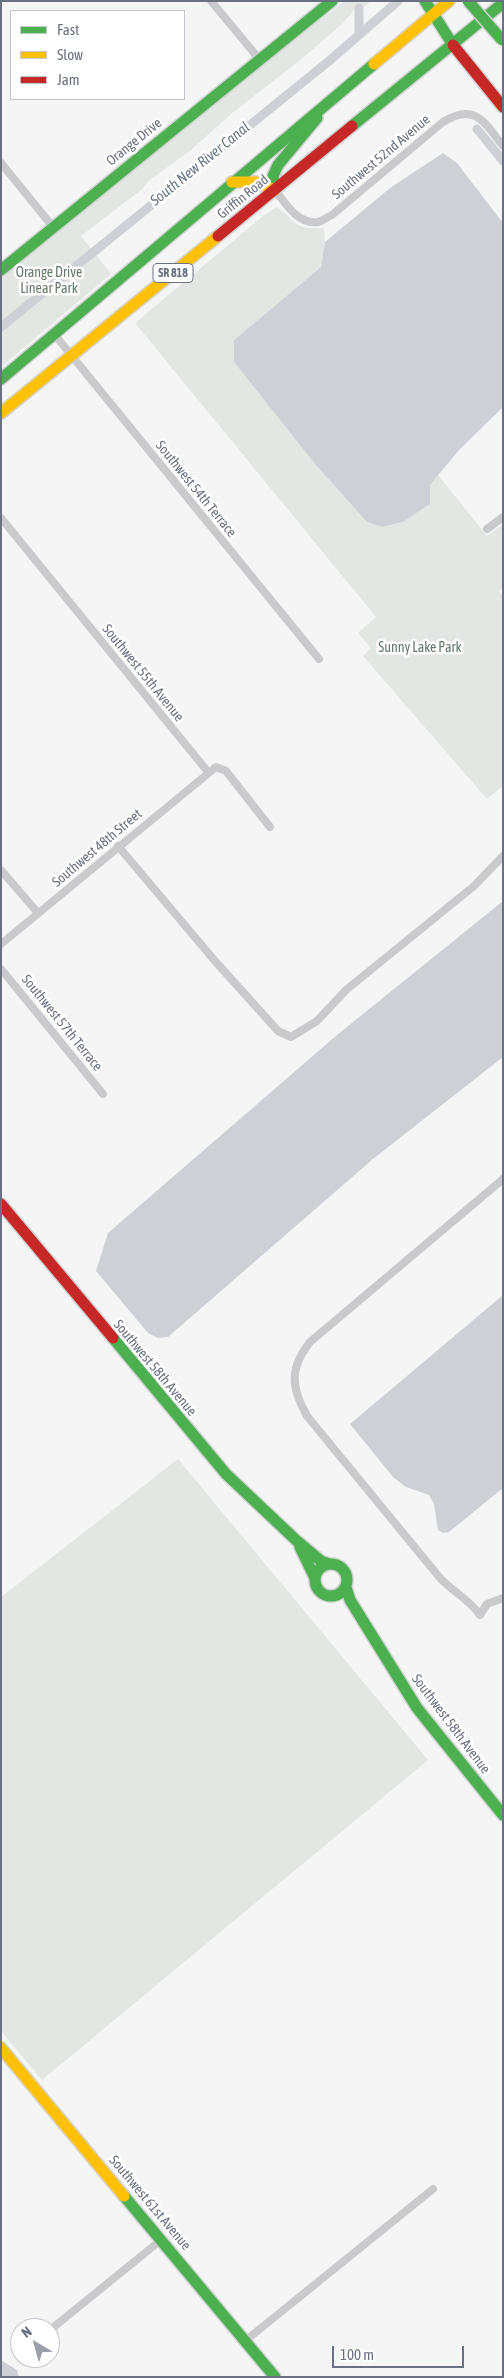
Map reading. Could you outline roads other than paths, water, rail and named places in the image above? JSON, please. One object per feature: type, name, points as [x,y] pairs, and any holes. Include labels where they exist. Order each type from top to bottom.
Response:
[{"type":"main road","name":"Orange Drive","points":[[1,270],[332,1]]},
{"type":"main road","points":[[424,1],[453,45],[503,107]]},
{"type":"main road","name":"Griffin Road","points":[[1,379],[232,182],[449,1]]},
{"type":"main road","points":[[468,1],[502,40]]},
{"type":"main road","name":"Griffin Road","points":[[1,412],[503,3]]},
{"type":"main road","points":[[275,190],[273,176],[278,165],[334,97]]},
{"type":"main road","points":[[232,182],[256,182],[275,190]]},
{"type":"main road","name":"Southwest 58th Avenue","points":[[1,1204],[220,1467],[297,1541],[321,1561],[329,1564]]},
{"type":"main road","name":"Southwest 58th Avenue","points":[[297,1541],[315,1578]]},
{"type":"main road","points":[[329,1564],[337,1565],[344,1570],[347,1578],[346,1586],[337,1595],[331,1596],[326,1595],[317,1588],[315,1578],[318,1572],[329,1564]]},
{"type":"main road","name":"Southwest 58th Avenue","points":[[346,1586],[350,1600],[422,1715],[503,1815]]},
{"type":"main road","name":"Southwest 58th Avenue","points":[[331,1596],[364,1622]]},
{"type":"main road","name":"Southwest 61st Avenue","points":[[1,2048],[275,2377]]},
{"type":"street","points":[[211,1],[260,60]]},
{"type":"street","name":"Southwest 52nd Avenue","points":[[275,190],[290,210],[305,220],[318,222],[332,215],[443,122],[456,114],[467,112],[479,116],[503,146]]},
{"type":"street","points":[[1,164],[53,227]]},
{"type":"street","name":"Southwest 54th Terrace","points":[[54,334],[319,659]]},
{"type":"street","points":[[487,529],[503,517]]},
{"type":"street","name":"Southwest 55th Avenue","points":[[1,518],[208,772]]},
{"type":"street","points":[[208,772],[216,767],[226,771],[270,827]]},
{"type":"street","name":"Southwest 48th Street","points":[[1,944],[208,772]]},
{"type":"street","points":[[118,846],[215,961],[278,1031],[291,1037],[317,1021],[346,990],[474,886],[503,856]]},
{"type":"street","points":[[1,870],[38,913]]},
{"type":"street","name":"Southwest 57th Terrace","points":[[1,969],[103,1094]]},
{"type":"street","points":[[503,1179],[310,1342],[301,1353],[294,1375],[296,1394],[307,1416],[451,1590],[471,1602],[480,1615],[488,1604],[503,1598]]},
{"type":"street","points":[[245,2341],[432,2189]]},
{"type":"street","points":[[60,2322],[161,2240]]},
{"type":"waterway","name":"South New River Canal","points":[[1,327],[329,61],[398,1]]},
{"type":"waterway","points":[[359,8],[359,35]]},
{"type":"waterway","points":[[477,129],[503,161]]},
{"type":"park label","name":"Orange Drive Linear Park","points":[[49,282]]},
{"type":"park label","name":"Sunny Lake Park","points":[[420,648]]}]
